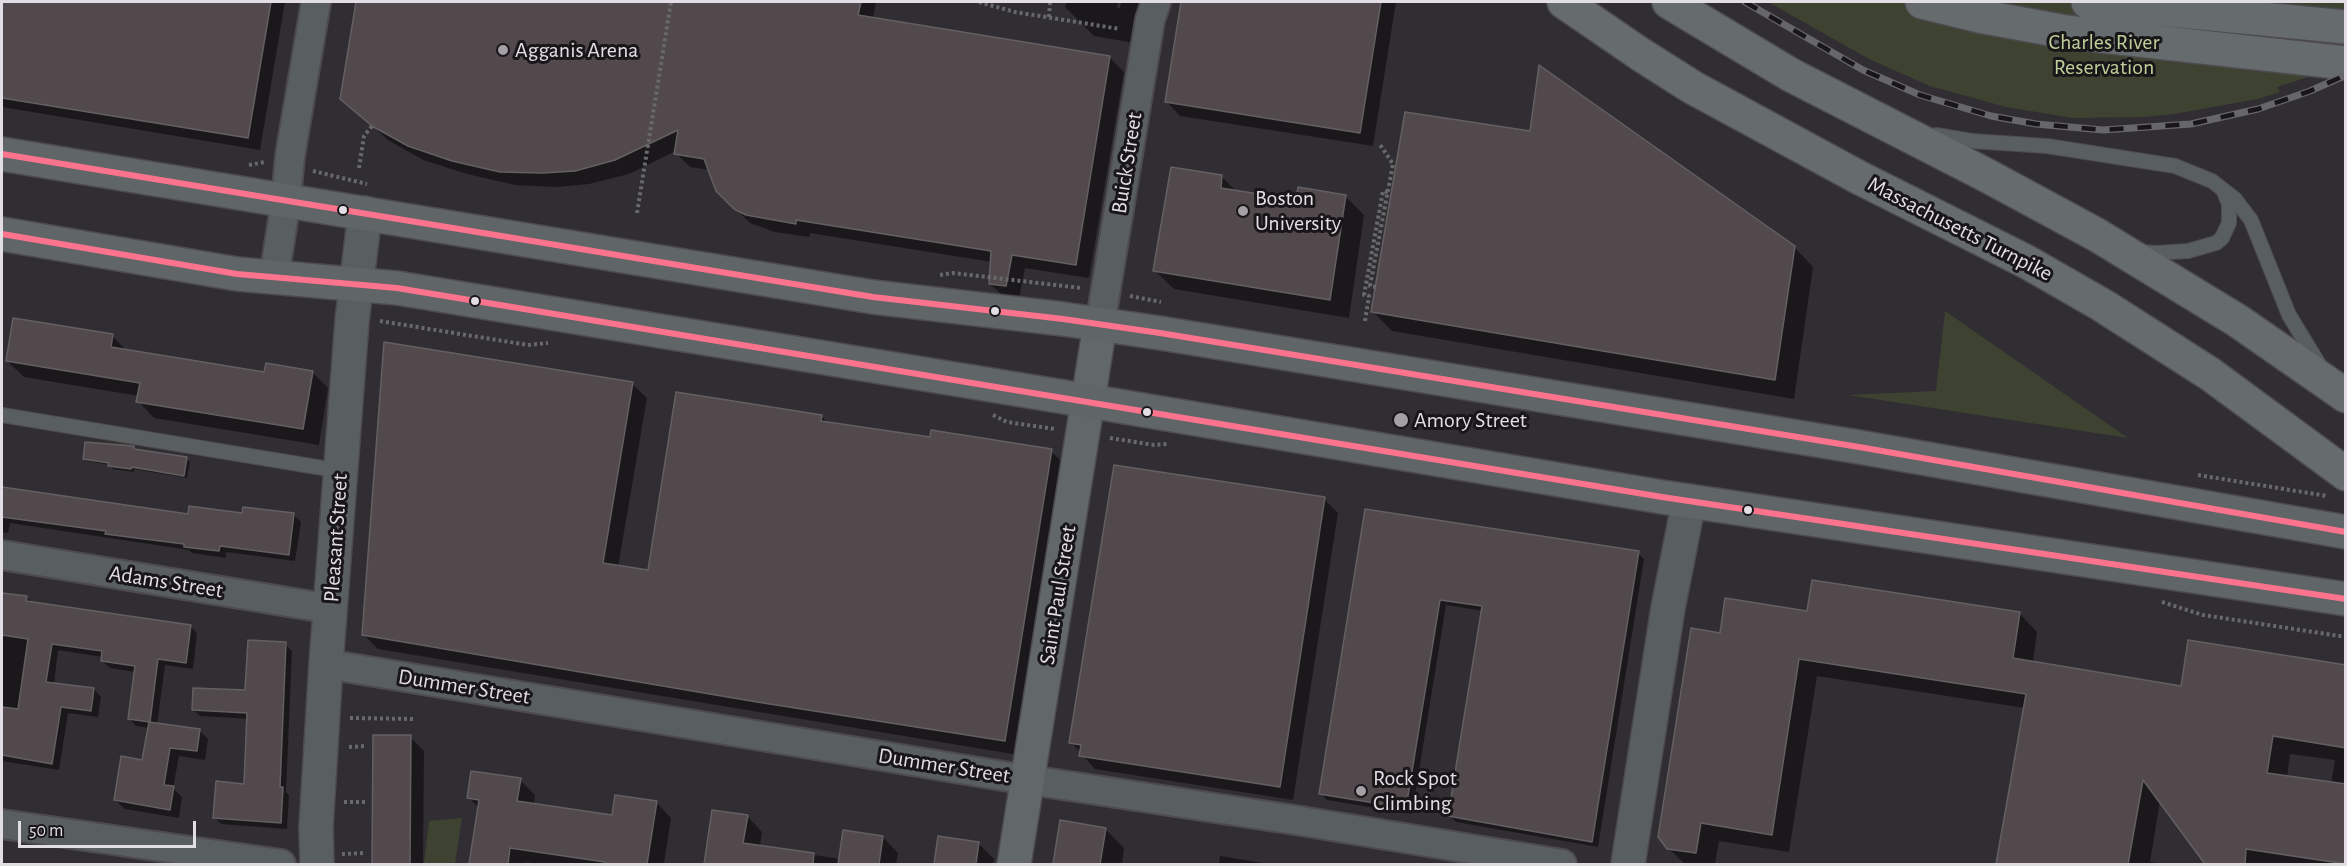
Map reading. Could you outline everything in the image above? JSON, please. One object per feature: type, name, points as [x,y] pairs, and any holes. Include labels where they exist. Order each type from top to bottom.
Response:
[{"type":"highway","name":"Massachusetts Turnpike","points":[[1564,2],[1692,87],[1858,177],[2068,285],[2173,350],[2282,426],[2340,485]]},
{"type":"highway","points":[[1669,2],[1791,75],[2012,189],[2119,248],[2238,321],[2345,396]]},
{"type":"highway","points":[[1922,2],[1979,16],[2067,32],[2346,63]]},
{"type":"highway","points":[[2088,2],[2346,27]]},
{"type":"main road","points":[[2,154],[873,297],[1100,325],[1858,447],[2346,532]]},
{"type":"main road","points":[[2,234],[222,272],[397,288],[1689,501],[2346,599]]},
{"type":"main road","name":"Saint Paul Street","points":[[1014,864],[1100,325]]},
{"type":"street","points":[[274,278],[290,156],[316,2]]},
{"type":"street","name":"Buick Street","points":[[1100,325],[1150,20],[1156,2]]},
{"type":"street","name":"Pleasant Street","points":[[326,859],[316,827],[341,471],[356,285],[365,213]]},
{"type":"street","points":[[1628,864],[1668,608],[1689,501]]},
{"type":"street","name":"Adams Street","points":[[2,555],[331,609]]},
{"type":"street","name":"Dummer Street","points":[[326,664],[1028,780],[1562,864]]},
{"type":"street","points":[[2,824],[281,864]]},
{"type":"lane","points":[[1688,2],[1772,52],[1904,122],[1937,136],[1972,141],[2047,146],[2175,166],[2201,175],[2222,187],[2252,220],[2289,315],[2313,356],[2345,396]]},
{"type":"lane","points":[[2119,248],[2172,253],[2200,249],[2216,243],[2226,231],[2230,214],[2222,187]]},
{"type":"lane","points":[[2,415],[341,471]]},
{"type":"path","points":[[637,213],[671,2]]},
{"type":"path","points":[[980,2],[1015,12],[1120,28]]},
{"type":"path","points":[[1049,17],[1050,2]]},
{"type":"path","points":[[359,168],[364,136],[372,126]]},
{"type":"path","points":[[1376,287],[1370,286],[1393,164],[1379,142]]},
{"type":"path","points":[[1365,321],[1369,296],[1364,295],[1383,191],[1388,192]]},
{"type":"path","points":[[2187,473],[2340,485]]},
{"type":"path","points":[[343,718],[415,719]]},
{"type":"path","points":[[341,747],[366,746]]},
{"type":"path","points":[[337,802],[366,802]]},
{"type":"path","points":[[326,859],[366,853]]},
{"type":"green space","name":"Charles River Reservation","points":[[1768,2],[2345,2],[2345,74],[2321,73],[2277,87],[2280,92],[2258,99],[2174,114],[2144,117],[2073,118],[2006,107],[1930,86],[1871,60]]},
{"type":"green space","points":[[1945,311],[2128,438],[1848,395],[1936,391]]},
{"type":"green space","points":[[462,818],[455,864],[424,864],[429,821]]},
{"type":"building","points":[[2,2],[271,2],[248,138],[2,98]]},
{"type":"building","points":[[356,2],[861,2],[858,15],[1110,56],[1076,265],[1012,255],[1006,286],[989,284],[991,251],[796,220],[796,224],[746,215],[734,209],[716,191],[704,159],[674,154],[678,130],[615,160],[575,171],[543,173],[500,172],[452,161],[408,146],[372,126],[340,99]]},
{"type":"building","points":[[1181,2],[1381,2],[1360,133],[1165,102]]},
{"type":"building","points":[[1539,65],[1795,246],[1775,380],[1371,312],[1405,112],[1530,131]]},
{"type":"building","points":[[1171,167],[1222,175],[1221,188],[1296,200],[1298,187],[1346,195],[1330,300],[1153,271]]},
{"type":"building","points":[[13,318],[113,334],[111,347],[264,372],[266,363],[313,371],[303,429],[136,402],[140,383],[6,361]]},
{"type":"building","points":[[384,342],[633,382],[603,563],[648,570],[676,392],[822,415],[821,421],[930,437],[931,430],[1052,449],[1005,741],[757,702],[362,635]]},
{"type":"building","points":[[85,442],[134,446],[134,449],[187,457],[184,476],[132,467],[131,469],[108,466],[109,463],[83,459]]},
{"type":"building","points":[[1114,465],[1325,497],[1280,787],[1079,756],[1081,745],[1069,743]]},
{"type":"building","points":[[2,487],[188,514],[189,506],[242,513],[243,507],[294,513],[289,555],[220,546],[219,551],[184,547],[184,544],[105,534],[106,531],[2,517]]},
{"type":"building","points":[[1365,509],[1639,551],[1592,842],[1448,816],[1482,606],[1440,600],[1406,808],[1319,794]]},
{"type":"building","points":[[1812,580],[2020,612],[2013,658],[2181,686],[2188,640],[2346,665],[2346,748],[2273,736],[2267,773],[2346,784],[2346,864],[2246,849],[2245,864],[2205,864],[2143,780],[2128,864],[1996,864],[2026,694],[1799,659],[1772,835],[1701,823],[1696,853],[1667,849],[1658,837],[1691,628],[1720,633],[1725,598],[1807,611]]},
{"type":"building","points":[[2,593],[27,596],[26,601],[191,625],[186,663],[158,659],[150,722],[128,719],[135,666],[101,661],[102,651],[52,644],[46,682],[94,688],[91,711],[61,707],[52,764],[2,755],[2,707],[18,709],[28,639],[2,635]]},
{"type":"building","points":[[248,640],[286,642],[280,787],[283,787],[281,823],[213,818],[216,781],[244,784],[247,713],[192,710],[193,688],[245,690]]},
{"type":"building","points":[[149,722],[200,729],[197,751],[170,748],[164,785],[174,786],[170,810],[114,800],[121,756],[142,760]]},
{"type":"building","points":[[373,735],[411,735],[410,864],[372,864]]},
{"type":"building","points":[[471,771],[521,778],[517,801],[612,815],[615,795],[657,801],[647,864],[605,864],[605,862],[510,848],[508,864],[469,864],[479,800],[467,798]]},
{"type":"building","points":[[712,810],[748,815],[743,843],[814,853],[813,864],[704,864]]},
{"type":"building","points":[[1060,820],[1106,828],[1100,864],[1053,864]]},
{"type":"building","points":[[843,830],[883,836],[879,864],[838,864]]},
{"type":"building","points":[[938,836],[979,842],[976,864],[934,864]]},
{"type":"railway","points":[[1745,2],[1863,70],[1920,95],[1991,116],[2036,124],[2103,130],[2191,124],[2258,109],[2310,91],[2346,75]]},
{"type":"transit line","points":[[2,154],[873,297],[1063,319],[1160,333],[1859,447],[2346,532]]},
{"type":"transit line","points":[[2,234],[237,274],[397,288],[1662,497],[2346,599]]},
{"type":"place","name":"Agganis Arena","points":[[503,50]]},
{"type":"place","name":"Boston University","points":[[1243,211]]},
{"type":"place","name":"Amory Street","points":[[1401,420]]},
{"type":"place","name":"Rock Spot Climbing","points":[[1361,791]]}]
